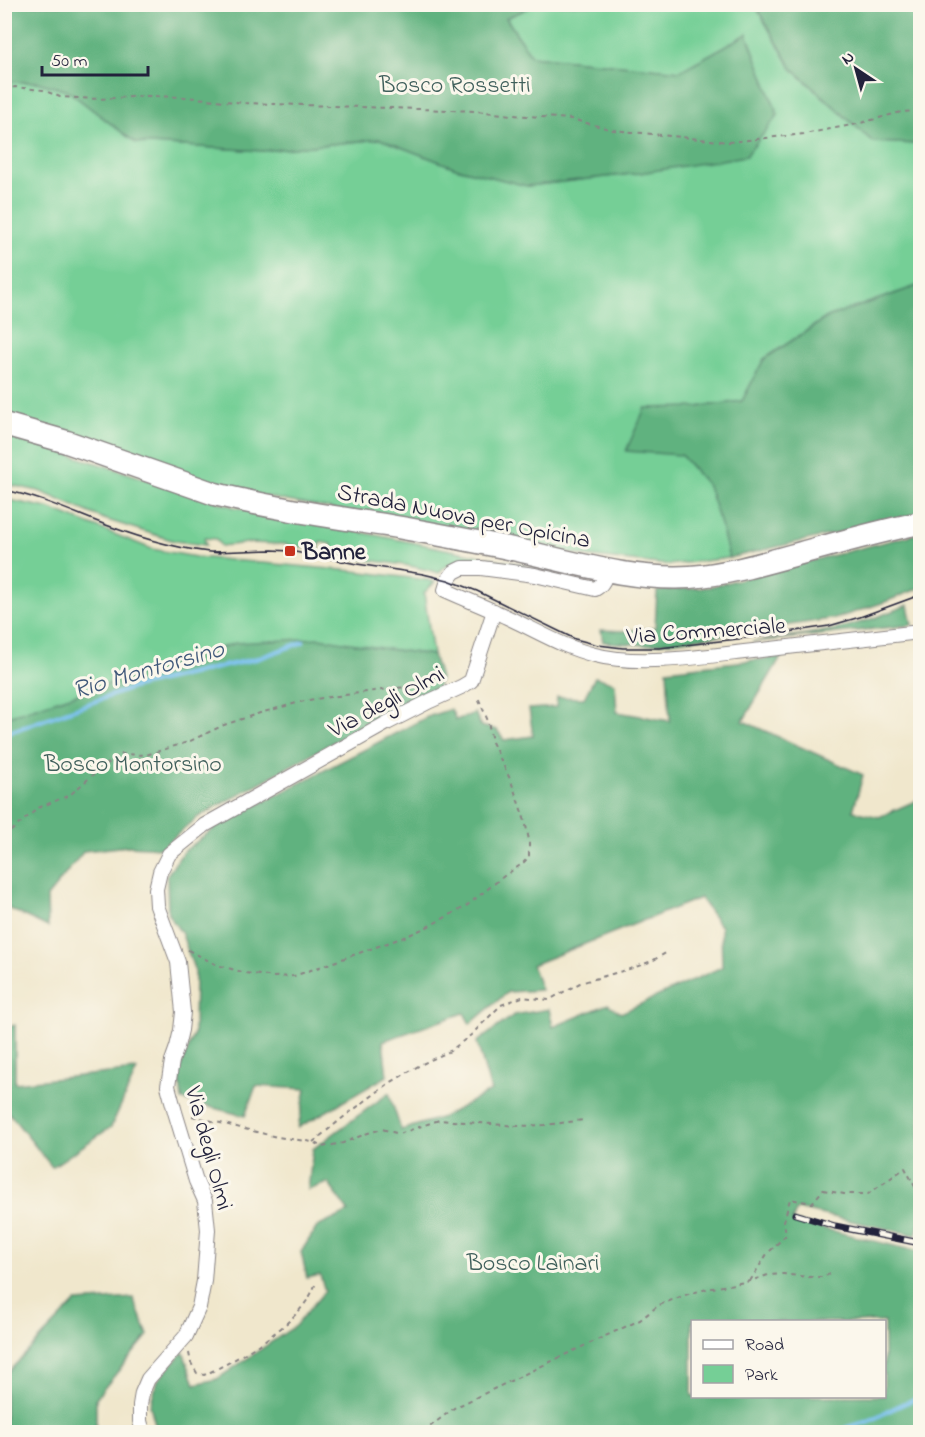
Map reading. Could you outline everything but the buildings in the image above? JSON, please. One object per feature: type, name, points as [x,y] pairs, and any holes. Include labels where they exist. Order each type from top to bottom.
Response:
[{"type":"main road","name":"Strada Nuova per Opicina","points":[[4,424],[67,442],[215,494],[308,513],[500,546],[640,575],[690,577],[748,568],[866,535],[921,523]]},
{"type":"street","name":"Via Commerciale","points":[[607,570],[604,582],[595,589],[535,575],[462,568],[454,572],[445,590],[574,649],[596,656],[629,659],[720,655],[921,632]]},
{"type":"street","name":"Via degli Olmi","points":[[142,1432],[140,1405],[148,1379],[186,1335],[203,1294],[208,1230],[205,1202],[196,1181],[168,1086],[181,1030],[182,1004],[178,962],[157,906],[156,889],[160,872],[169,854],[205,825],[402,714],[471,681],[495,612]]},
{"type":"path","points":[[4,90],[15,87],[43,90],[60,97],[99,99],[147,96],[186,97],[245,103],[477,111],[571,120],[614,130],[729,142],[804,134],[857,124],[902,112],[921,111]]},
{"type":"path","points":[[168,935],[198,956],[217,965],[261,976],[294,976],[429,926],[465,907],[522,864],[529,857],[530,840],[525,821],[511,781],[492,742],[488,721],[471,681]]},
{"type":"path","points":[[4,837],[38,808],[70,795],[121,754],[146,755],[188,742],[224,725],[308,700],[434,685]]},
{"type":"path","points":[[313,1142],[387,1084],[450,1051],[471,1035],[501,1005],[522,997],[549,1000],[580,983],[633,968],[669,951]]},
{"type":"path","points":[[174,1112],[277,1137],[313,1142],[322,1147],[343,1143],[382,1129],[399,1134],[439,1120],[518,1126],[584,1120]]},
{"type":"path","points":[[750,1281],[767,1254],[786,1235],[784,1221],[790,1198],[812,1203],[823,1190],[844,1194],[868,1194],[905,1168],[921,1196]]},
{"type":"path","points":[[423,1432],[454,1408],[640,1320],[659,1305],[688,1294],[768,1275],[824,1277],[832,1272]]},
{"type":"path","points":[[186,1335],[193,1368],[197,1373],[204,1375],[224,1366],[249,1350],[297,1314],[306,1304],[315,1285]]},
{"type":"green space","name":"Bosco Rossetti","points":[[4,5],[535,5],[506,18],[531,56],[680,71],[747,34],[778,115],[746,156],[640,173],[527,186],[456,168],[380,139],[263,151],[136,143],[68,91],[37,82],[5,82]]},
{"type":"green space","points":[[535,5],[755,5],[792,69],[873,142],[920,144],[920,285],[827,317],[764,359],[742,401],[697,407],[681,455],[708,486],[729,558],[668,565],[585,556],[282,500],[206,483],[5,416],[4,82],[37,82],[68,91],[136,143],[263,151],[380,139],[456,168],[528,186],[640,173],[778,115],[747,34],[680,71],[531,56],[506,18]]},
{"type":"green space","points":[[755,5],[920,5],[920,144],[873,142],[792,68]]},
{"type":"green space","points":[[920,285],[920,514],[729,558],[708,486],[681,455],[626,451],[645,408],[697,407],[742,401],[764,359],[828,317]]},
{"type":"green space","points":[[5,434],[234,507],[596,579],[581,579],[521,566],[479,561],[453,563],[439,573],[331,553],[332,544],[320,542],[319,550],[284,544],[248,543],[221,546],[216,539],[204,538],[206,545],[175,541],[104,519],[39,491],[5,484]]},
{"type":"green space","points":[[4,499],[48,508],[152,549],[196,557],[354,571],[435,582],[424,593],[433,655],[387,649],[236,643],[5,717]]},
{"type":"green space","points":[[920,533],[920,588],[885,602],[837,618],[730,634],[646,645],[603,642],[601,630],[625,631],[655,628],[657,591],[709,587]]},
{"type":"green space","points":[[908,605],[912,625],[752,642],[834,630]]},
{"type":"green space","name":"Bosco Montorsino","points":[[319,638],[433,655],[440,678],[438,687],[198,817],[161,848],[129,846],[84,851],[47,897],[48,927],[10,909],[5,909],[5,717],[236,643]]},
{"type":"green space","name":"Bosco Lainari","points":[[781,657],[743,721],[863,775],[853,811],[879,817],[920,799],[920,1224],[916,1235],[797,1209],[792,1221],[920,1251],[920,1432],[157,1432],[150,1405],[158,1380],[183,1352],[195,1384],[217,1379],[295,1326],[325,1291],[320,1275],[307,1278],[301,1252],[317,1227],[349,1212],[328,1183],[308,1190],[313,1149],[389,1093],[401,1130],[443,1117],[491,1091],[477,1042],[514,1015],[549,1009],[553,1027],[608,1004],[621,1013],[722,967],[721,927],[700,898],[532,965],[541,990],[508,992],[470,1024],[464,1013],[383,1041],[387,1076],[298,1128],[306,1089],[256,1086],[245,1116],[182,1100],[179,1072],[194,1033],[195,972],[182,934],[168,914],[167,875],[183,852],[219,825],[427,717],[451,709],[456,720],[475,713],[481,726],[497,730],[504,740],[533,736],[529,709],[556,707],[557,697],[584,698],[595,677],[615,683],[617,712],[670,721],[667,670]]},
{"type":"green space","points":[[15,1025],[15,1083],[137,1070],[111,1127],[52,1167],[5,1108],[5,1028]]},
{"type":"green space","points":[[133,1298],[148,1335],[96,1398],[96,1432],[5,1432],[5,1375],[76,1302]]},
{"type":"waterway","name":"Rio Montorsino","points":[[4,734],[135,687],[259,658],[303,642]]},
{"type":"waterway","points":[[839,1432],[920,1397]]},
{"type":"tram line","points":[[4,490],[43,501],[148,539],[176,547],[220,553]]},
{"type":"tram line","points":[[213,552],[290,551],[423,574],[477,591],[575,639],[623,648],[659,648],[829,626],[920,595]]},
{"type":"railway","points":[[795,1214],[835,1226],[920,1243]]},
{"type":"place","name":"Banne","points":[[290,551]]}]
